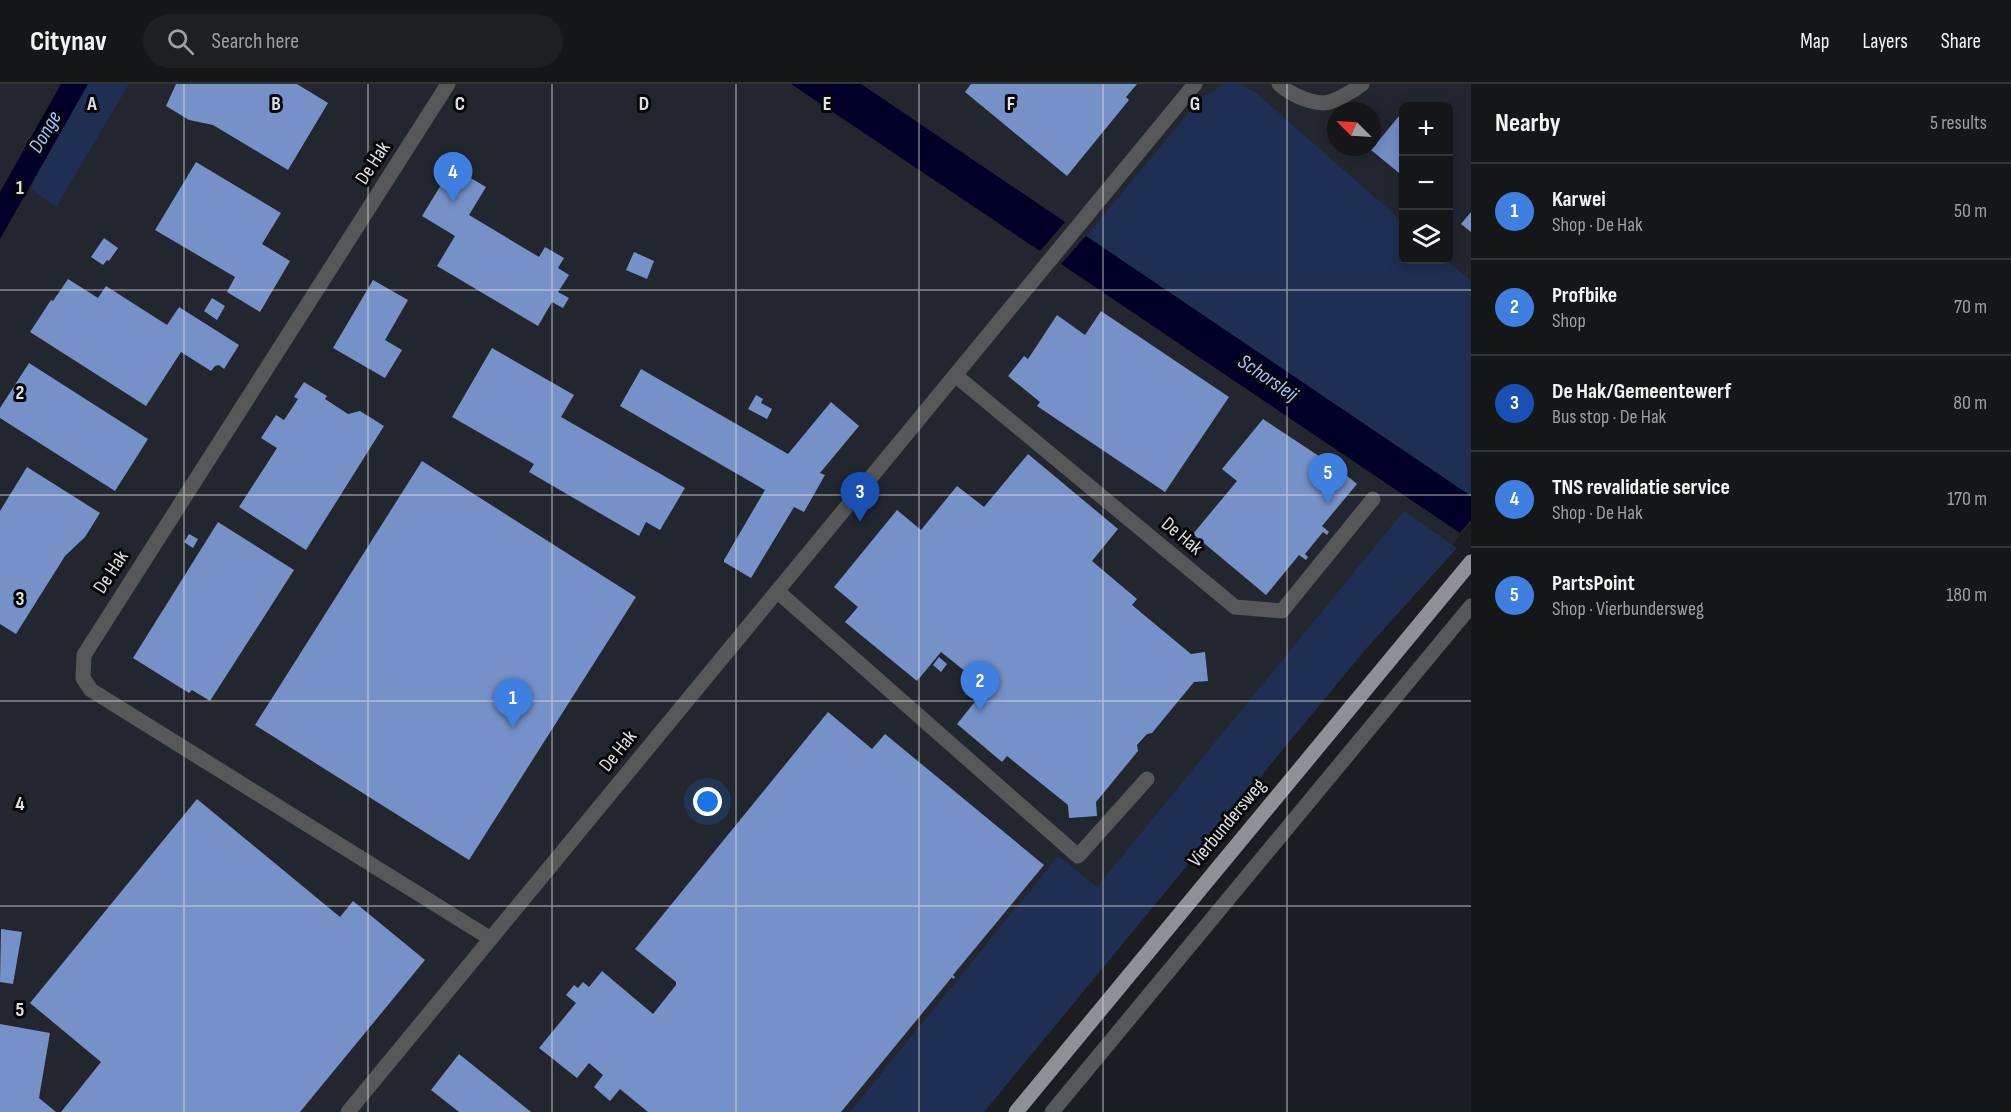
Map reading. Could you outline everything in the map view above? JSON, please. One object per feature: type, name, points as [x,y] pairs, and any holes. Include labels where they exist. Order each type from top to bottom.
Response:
[{"type":"main road","name":"Vierbundersweg","points":[[1023,1109],[1471,562]]},
{"type":"street","name":"De Hak","points":[[448,84],[84,655],[83,678],[91,690],[491,939]]},
{"type":"street","name":"De Hak","points":[[348,1112],[1195,84]]},
{"type":"street","points":[[1279,84],[1291,94],[1324,103],[1351,92],[1362,84]]},
{"type":"street","name":"De Hak","points":[[955,375],[1234,607],[1282,611],[1373,500]]},
{"type":"street","points":[[777,591],[1078,856],[1147,779]]},
{"type":"street","points":[[1052,1112],[1471,606]]},
{"type":"shaded area","points":[[0,84],[1471,84],[1471,523],[957,1112],[0,1112]]},
{"type":"shaded area","points":[[88,84],[129,84],[56,207],[30,188]]},
{"type":"shaded area","points":[[1224,84],[1240,84],[1256,93],[1399,218],[1399,264],[1451,264],[1471,281],[1471,496],[1086,236],[1201,98]]},
{"type":"shaded area","points":[[1404,511],[1457,548],[1365,650],[984,1112],[850,1112],[1058,856],[1097,887]]},
{"type":"water","name":"Donge","points":[[61,84],[88,84],[0,239],[0,192]]},
{"type":"water","points":[[791,84],[861,84],[1065,222],[1040,251]]},
{"type":"water","name":"Schorsleij","points":[[1086,236],[1471,496],[1471,520],[1460,533],[1061,264]]},
{"type":"building","points":[[176,84],[297,84],[328,103],[288,170],[213,125],[189,120],[166,106]]},
{"type":"building","points":[[971,84],[1137,84],[1126,97],[1129,100],[1067,176],[965,92]]},
{"type":"building","points":[[1399,116],[1399,173],[1378,156],[1381,156],[1381,138]]},
{"type":"building","points":[[196,162],[281,213],[262,244],[290,261],[260,312],[227,292],[235,277],[155,230]]},
{"type":"building","points":[[452,167],[486,187],[469,215],[539,257],[545,247],[564,258],[558,268],[569,275],[558,292],[569,298],[563,308],[552,302],[538,326],[437,266],[455,236],[422,216]]},
{"type":"building","points":[[1471,212],[1471,232],[1461,224]]},
{"type":"building","points":[[104,238],[118,248],[109,261],[107,260],[103,265],[91,257]]},
{"type":"building","points":[[634,252],[654,261],[647,279],[626,270]]},
{"type":"building","points":[[68,279],[98,298],[106,286],[167,325],[179,307],[239,345],[224,369],[219,365],[211,371],[181,352],[146,406],[30,332]]},
{"type":"building","points":[[373,280],[408,300],[385,340],[402,350],[385,378],[333,348]]},
{"type":"building","points":[[212,298],[225,306],[217,320],[204,311]]},
{"type":"building","points":[[1101,311],[1229,397],[1165,492],[1037,406],[1040,402],[1008,376],[1024,356],[1028,359],[1057,315],[1085,335]]},
{"type":"building","points":[[492,348],[574,395],[561,417],[685,488],[660,530],[646,522],[639,536],[529,472],[534,464],[452,417]]},
{"type":"building","points":[[29,363],[148,439],[115,491],[0,418],[0,408]]},
{"type":"building","points":[[641,369],[788,454],[831,402],[859,426],[820,473],[825,475],[804,512],[794,507],[751,578],[724,560],[765,490],[620,406]]},
{"type":"building","points":[[304,382],[327,396],[325,399],[348,414],[360,411],[384,426],[306,550],[239,507],[277,448],[261,438],[276,415],[284,420],[298,399],[294,397]]},
{"type":"building","points":[[756,395],[763,399],[761,403],[772,409],[767,419],[748,409]]},
{"type":"building","points":[[1263,419],[1340,470],[1357,484],[1322,526],[1329,532],[1327,535],[1323,532],[1305,554],[1308,557],[1306,560],[1299,555],[1266,595],[1193,534],[1237,481],[1222,469]]},
{"type":"building","points":[[1028,454],[1118,529],[1092,561],[1137,599],[1132,605],[1191,654],[1205,652],[1208,681],[1194,682],[1152,733],[1147,734],[1137,745],[1138,751],[1096,802],[1097,816],[1069,818],[1068,805],[1007,756],[1002,762],[957,724],[986,688],[941,652],[917,681],[845,622],[858,607],[834,587],[897,510],[921,530],[957,486],[984,507]]},
{"type":"building","points":[[422,461],[636,597],[469,860],[255,725]]},
{"type":"building","points":[[27,467],[100,513],[85,537],[65,556],[16,634],[0,624],[0,511]]},
{"type":"building","points":[[218,522],[294,570],[210,701],[192,690],[189,693],[133,658]]},
{"type":"building","points":[[189,534],[198,539],[193,548],[184,542]]},
{"type":"building","points":[[939,657],[947,664],[941,672],[933,665]]},
{"type":"building","points":[[828,712],[872,749],[885,734],[1044,865],[953,975],[955,977],[953,979],[952,977],[841,1112],[648,1112],[620,1089],[610,1101],[594,1087],[603,1075],[589,1063],[577,1078],[539,1048],[576,1003],[566,995],[574,985],[578,988],[583,982],[589,987],[602,971],[653,1014],[676,982],[635,949]]},
{"type":"building","points":[[197,799],[340,917],[353,901],[425,960],[300,1112],[61,1112],[101,1062],[30,1003]]},
{"type":"building","points":[[1,929],[22,932],[13,984],[0,982]]},
{"type":"building","points":[[0,1024],[50,1033],[39,1098],[56,1112],[0,1112]]},
{"type":"building","points":[[459,1054],[531,1112],[459,1112],[431,1090]]},
{"type":"place","name":"TNS revalidatie service","points":[[453,202]]},
{"type":"place","name":"PartsPoint","points":[[1328,503]]},
{"type":"place","name":"De Hak/Gemeentewerf","points":[[860,522]]},
{"type":"place","name":"Profbike","points":[[980,711]]},
{"type":"place","name":"Karwei","points":[[513,728]]}]
